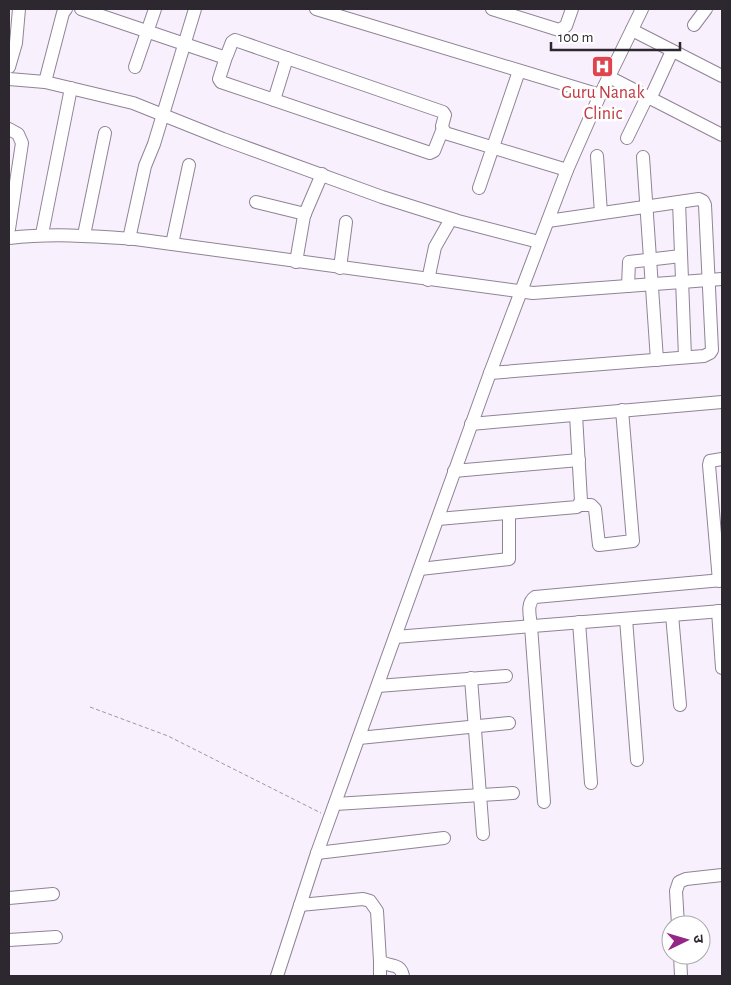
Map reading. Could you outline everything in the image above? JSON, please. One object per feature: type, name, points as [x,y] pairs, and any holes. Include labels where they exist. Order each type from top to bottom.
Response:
[{"type":"street","points":[[9,67],[16,43],[19,9]]},
{"type":"street","points":[[45,82],[63,13],[66,9]]},
{"type":"street","points":[[81,9],[104,12],[147,31],[226,57]]},
{"type":"street","points":[[135,67],[155,9]]},
{"type":"street","points":[[129,239],[145,166],[195,9]]},
{"type":"street","points":[[316,9],[600,95]]},
{"type":"street","points":[[492,9],[514,12],[559,30],[566,26],[572,9]]},
{"type":"street","points":[[276,976],[317,853],[520,292],[567,170],[600,95],[642,9]]},
{"type":"street","points":[[694,25],[706,9]]},
{"type":"street","points":[[632,30],[722,76]]},
{"type":"street","points":[[233,40],[287,58],[443,112],[445,115],[442,130],[434,151],[430,153],[221,82],[219,79],[233,40]]},
{"type":"street","points":[[627,138],[672,51]]},
{"type":"street","points":[[274,100],[287,58]]},
{"type":"street","points":[[479,188],[520,71]]},
{"type":"street","points":[[609,77],[722,136]]},
{"type":"street","points":[[9,79],[45,82],[108,95],[163,114],[223,139],[451,219],[539,242]]},
{"type":"street","points":[[42,234],[71,88]]},
{"type":"street","points":[[9,129],[18,134],[22,144],[9,229]]},
{"type":"street","points":[[442,130],[493,148],[567,170]]},
{"type":"street","points":[[84,235],[105,133]]},
{"type":"street","points":[[596,156],[600,213]]},
{"type":"street","points":[[643,157],[658,360]]},
{"type":"street","points":[[172,244],[189,165]]},
{"type":"street","points":[[296,262],[305,214],[322,174]]},
{"type":"street","points":[[490,373],[708,355],[712,350],[705,205],[699,200],[548,221]]},
{"type":"street","points":[[256,202],[305,214]]},
{"type":"street","points":[[679,202],[685,357]]},
{"type":"street","points":[[428,280],[436,247],[451,219]]},
{"type":"street","points":[[340,268],[346,222]]},
{"type":"street","points":[[9,238],[42,234],[129,239],[520,292],[550,293],[722,280]]},
{"type":"street","points":[[628,286],[629,262],[681,256]]},
{"type":"street","points":[[471,424],[722,402]]},
{"type":"street","points":[[438,519],[591,505],[595,509],[599,546],[632,541],[622,410]]},
{"type":"street","points":[[576,415],[580,505]]},
{"type":"street","points":[[544,802],[529,604],[536,597],[720,581],[709,465],[710,461],[722,459]]},
{"type":"street","points":[[454,471],[579,460]]},
{"type":"street","points":[[420,569],[509,559],[509,513]]},
{"type":"street","points":[[395,637],[720,611],[722,668]]},
{"type":"street","points":[[672,615],[680,705]]},
{"type":"street","points":[[626,619],[637,760]]},
{"type":"street","points":[[579,622],[591,783]]},
{"type":"street","points":[[378,686],[506,676]]},
{"type":"street","points":[[471,678],[483,834]]},
{"type":"street","points":[[359,738],[509,723]]},
{"type":"street","points":[[335,804],[513,793]]},
{"type":"street","points":[[317,853],[444,838]]},
{"type":"street","points":[[677,915],[676,891],[680,882],[686,878],[722,876]]},
{"type":"street","points":[[9,898],[53,894]]},
{"type":"street","points":[[300,905],[363,899],[370,901],[377,912],[380,976]]},
{"type":"street","points":[[9,940],[56,937]]},
{"type":"street","points":[[380,961],[398,966],[402,969],[403,976]]},
{"type":"path","points":[[90,707],[168,736],[330,817]]},
{"type":"place","name":"Guru Nanak Clinic","points":[[603,67]]}]
